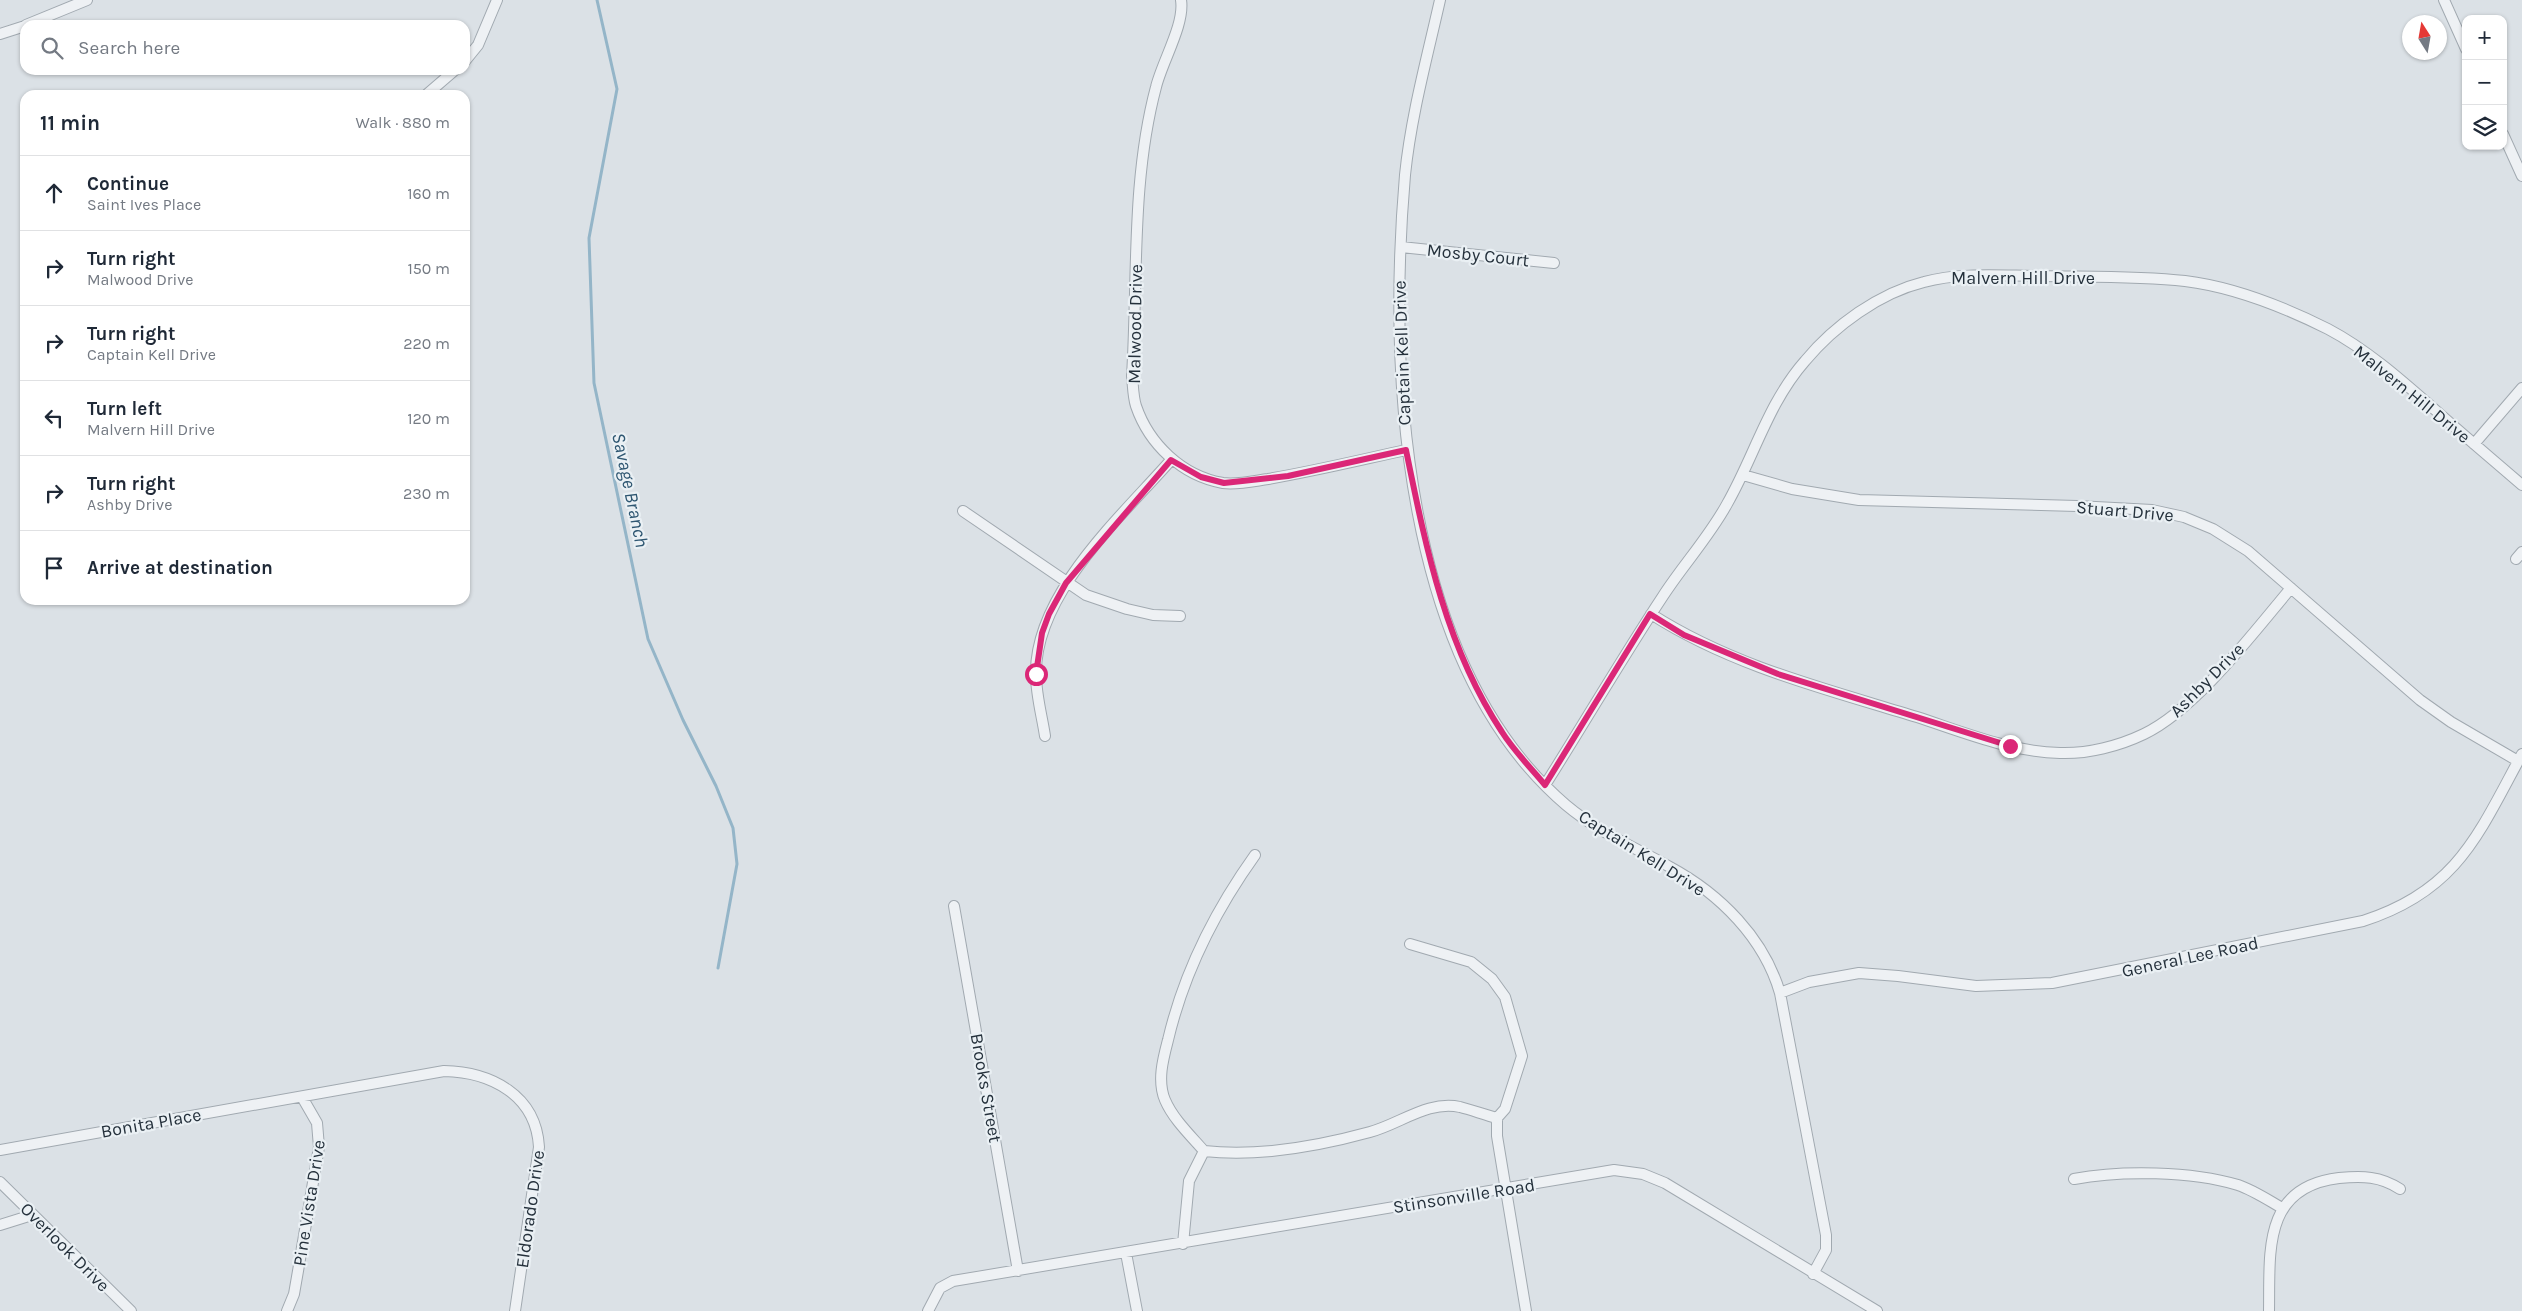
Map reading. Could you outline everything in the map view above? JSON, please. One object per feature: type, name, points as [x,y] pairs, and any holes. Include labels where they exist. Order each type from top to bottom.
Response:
[{"type":"street","points":[[38,20],[87,0]]},
{"type":"street","points":[[470,53],[485,30],[496,0]]},
{"type":"street","name":"Malwood Drive","points":[[1181,0],[1182,8],[1177,26],[1160,69],[1149,112],[1140,170],[1132,376],[1135,404],[1144,425],[1171,460],[1201,477],[1224,483],[1288,476],[1406,450]]},
{"type":"street","name":"Captain Kell Drive","points":[[1440,0],[1407,164],[1402,247],[1400,362],[1406,450],[1426,551],[1462,659],[1502,733],[1545,785],[1567,806],[1596,827],[1673,868],[1724,905],[1759,947],[1774,973],[1780,993],[1826,1235],[1826,1250],[1813,1274]]},
{"type":"street","points":[[2444,0],[2462,40]]},
{"type":"street","points":[[0,34],[20,27]]},
{"type":"street","points":[[432,90],[449,75]]},
{"type":"street","points":[[2507,143],[2522,176]]},
{"type":"street","name":"Mosby Court","points":[[1402,247],[1554,263]]},
{"type":"street","name":"Malvern Hill Drive","points":[[1545,785],[1650,614],[1725,508],[1743,475],[1773,406],[1804,361],[1846,323],[1882,300],[1923,282],[1947,278],[1986,276],[2187,282],[2212,286],[2276,306],[2331,331],[2365,353],[2400,380],[2522,485]]},
{"type":"street","points":[[2474,444],[2522,388]]},
{"type":"street","points":[[1045,736],[1036,674],[1042,633],[1049,614],[1066,583],[1171,460]]},
{"type":"street","name":"Stuart Drive","points":[[1743,475],[1792,489],[1859,500],[2077,506],[2171,513],[2213,529],[2229,538],[2291,588],[2420,700],[2451,722],[2520,758]]},
{"type":"street","points":[[963,511],[1086,595],[1127,609],[1180,616]]},
{"type":"street","name":"Ashby Drive","points":[[1650,614],[1684,635],[1778,674],[2010,746],[2060,753],[2087,751],[2131,740],[2159,726],[2175,715],[2212,679],[2291,588]]},
{"type":"street","name":"General Lee Road","points":[[1780,993],[1809,982],[1859,974],[1898,976],[1976,986],[2052,983],[2370,919],[2404,906],[2432,887],[2457,864],[2486,824],[2520,758]]},
{"type":"street","points":[[1255,855],[1214,919],[1188,972],[1163,1060],[1161,1082],[1164,1100],[1182,1126],[1204,1151],[1245,1154],[1318,1143],[1370,1133],[1420,1112],[1442,1106],[1459,1107],[1497,1118]]},
{"type":"street","name":"Brooks Street","points":[[954,906],[1018,1271]]},
{"type":"street","points":[[1410,944],[1471,962],[1492,979],[1505,997],[1522,1056],[1505,1110],[1497,1118]]},
{"type":"street","name":"Eldorado Drive","points":[[302,1097],[448,1071],[483,1076],[500,1084],[517,1097],[536,1127],[539,1147],[515,1311]]},
{"type":"street","name":"Bonita Place","points":[[0,1150],[302,1097]]},
{"type":"street","name":"Pine Vista Drive","points":[[287,1311],[298,1271],[319,1147],[317,1123],[302,1097]]},
{"type":"street","points":[[1497,1118],[1505,1189],[1526,1311]]},
{"type":"street","points":[[1183,1244],[1189,1181],[1204,1151]]},
{"type":"street","name":"Stinsonville Road","points":[[928,1311],[940,1288],[952,1281],[1183,1244],[1614,1170],[1642,1174],[1695,1200],[1813,1274],[1877,1311]]},
{"type":"street","points":[[2074,1179],[2100,1174],[2180,1175],[2212,1178],[2240,1185],[2282,1208]]},
{"type":"street","points":[[2269,1311],[2270,1253],[2273,1229],[2282,1208],[2300,1192],[2322,1180],[2357,1176],[2386,1179],[2400,1189]]},
{"type":"street","name":"Overlook Drive","points":[[0,1182],[131,1311]]},
{"type":"street","points":[[0,1225],[32,1215]]},
{"type":"street","points":[[1126,1253],[1137,1311]]},
{"type":"waterway","name":"Savage Branch","points":[[597,0],[617,89],[589,238],[594,383],[648,639],[683,720],[716,786],[733,828],[737,864],[718,968]]},
{"type":"route","points":[[1036,674],[1042,633],[1049,614],[1066,583],[1087,555],[1171,460],[1182,468],[1201,477],[1224,483],[1247,482],[1288,476],[1406,450],[1426,551],[1462,659],[1502,733],[1545,785],[1650,614],[1684,635],[1732,657],[1778,674],[2010,746]]}]
